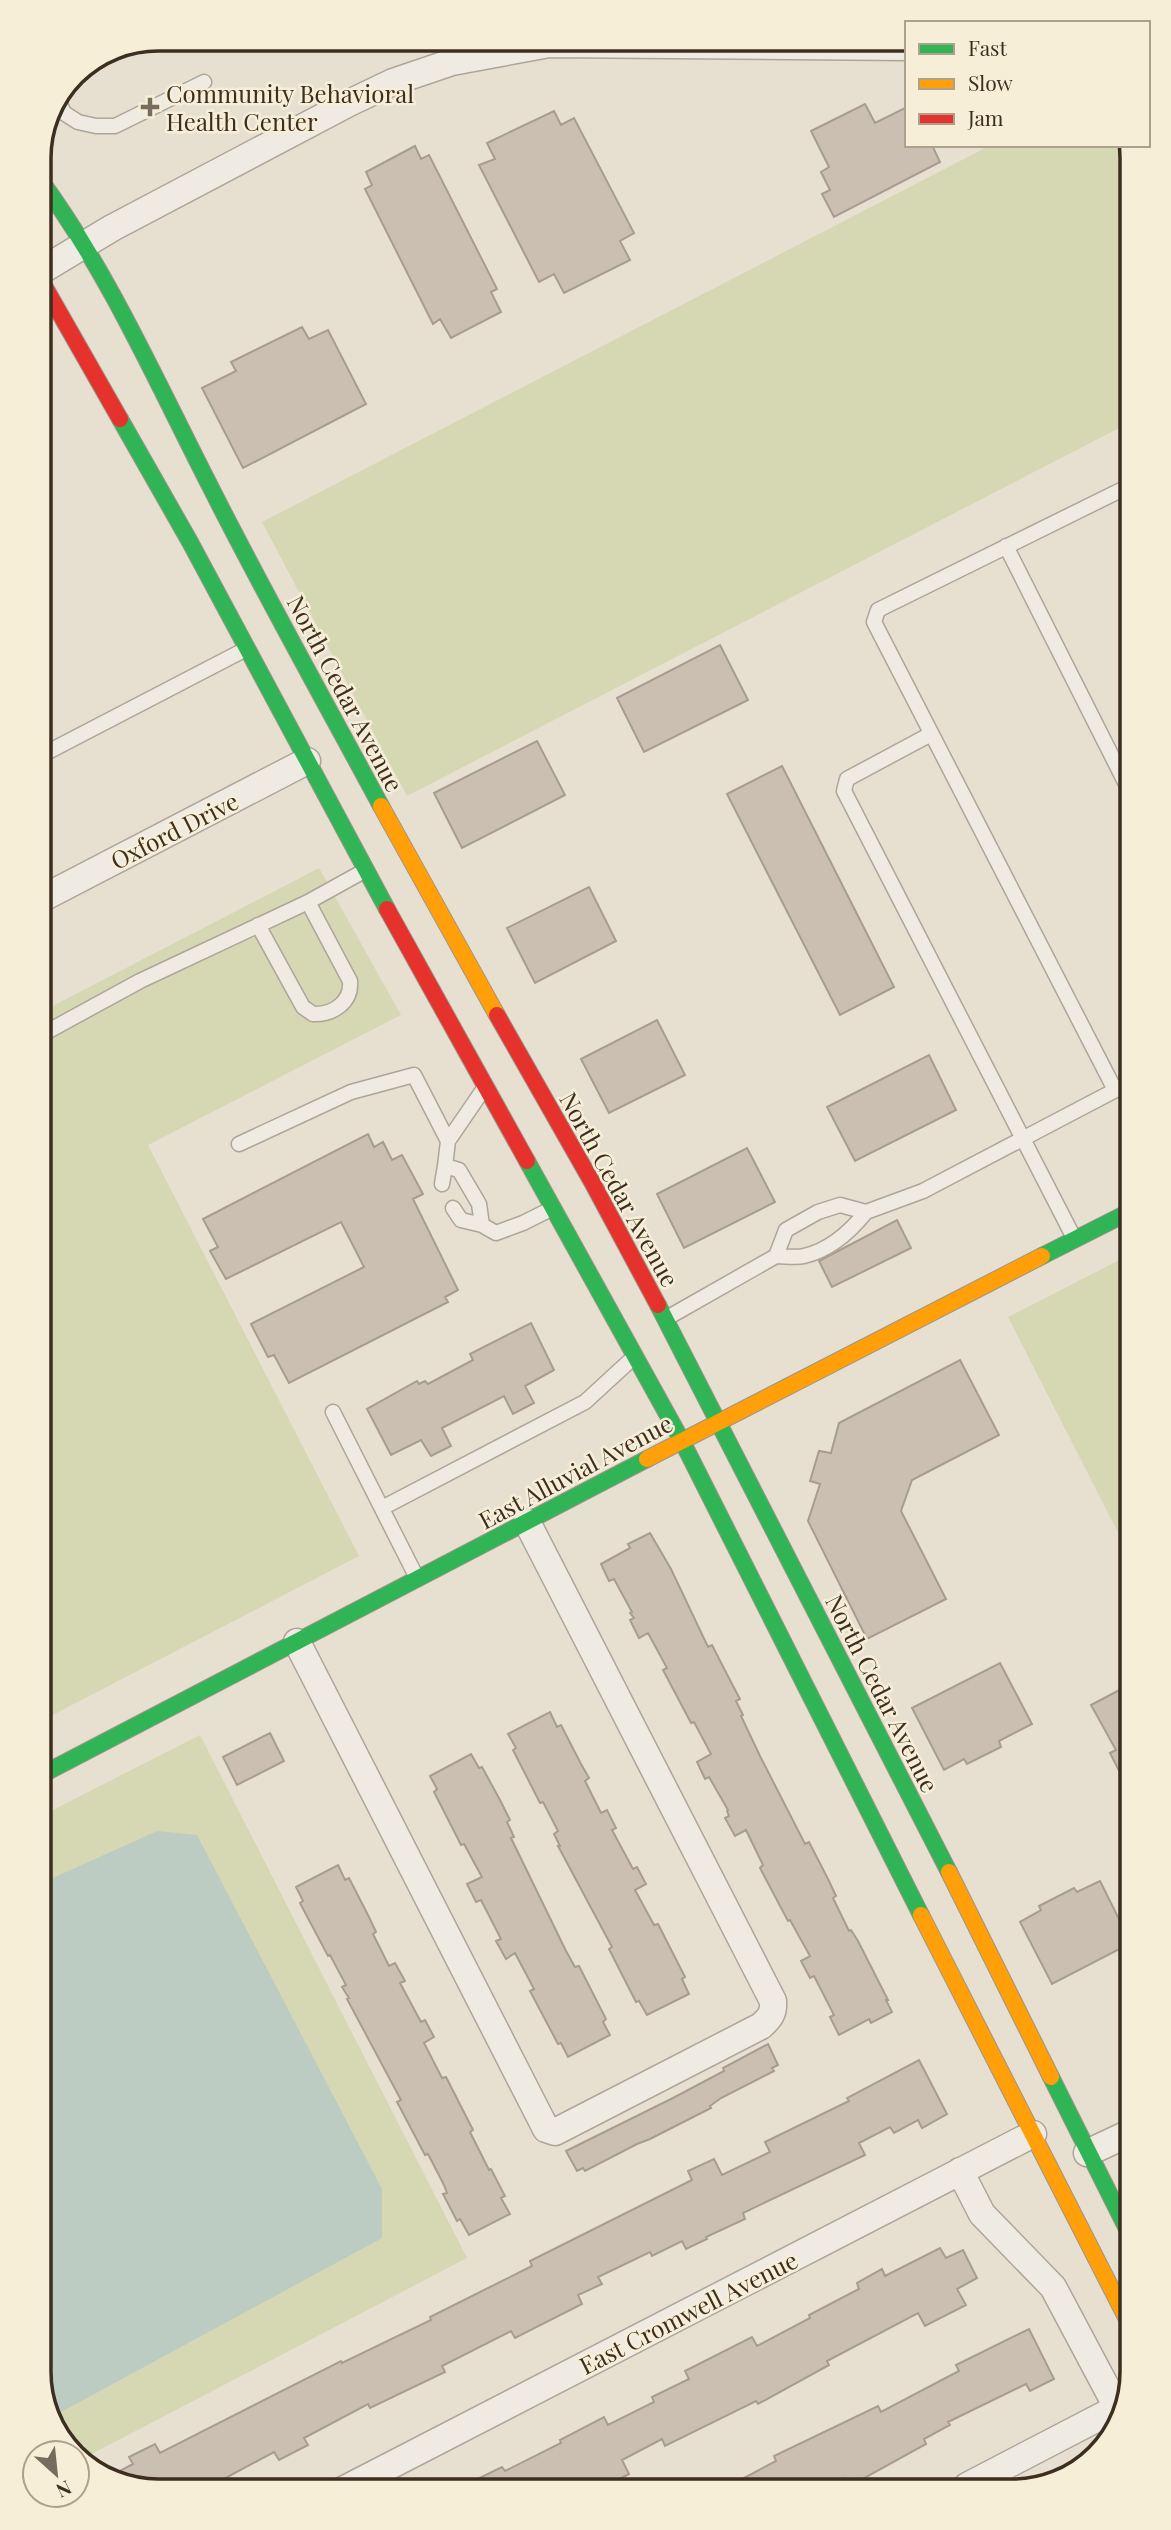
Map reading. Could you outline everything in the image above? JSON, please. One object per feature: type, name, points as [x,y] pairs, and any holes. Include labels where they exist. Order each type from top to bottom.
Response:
[{"type":"main road","name":"North Cedar Avenue","points":[[51,194],[106,282],[432,913],[593,1182],[1009,1992],[1077,2150],[1120,2220]]},
{"type":"main road","points":[[51,299],[190,542],[366,870],[682,1441],[1120,2305]]},
{"type":"main road","points":[[307,761],[338,779]]},
{"type":"main road","name":"East Alluvial Avenue","points":[[51,1770],[718,1422],[1120,1216]]},
{"type":"main road","points":[[914,1902],[964,1965]]},
{"type":"street","points":[[51,265],[111,228],[371,92],[453,62],[512,51]]},
{"type":"street","name":"Oxford Drive","points":[[51,895],[307,761]]},
{"type":"street","points":[[297,1642],[546,2129],[555,2132],[761,2026],[774,2010],[773,2001],[527,1522]]},
{"type":"street","name":"East Cromwell Avenue","points":[[364,2479],[1033,2134]]},
{"type":"street","points":[[1077,2150],[1120,2136]]},
{"type":"street","points":[[960,2171],[982,2214],[1053,2287],[1116,2404]]},
{"type":"street","points":[[981,2479],[1112,2414]]},
{"type":"lane","points":[[63,110],[78,122],[96,126],[115,125],[204,82]]},
{"type":"lane","points":[[1115,1090],[874,622],[878,610],[1120,490]]},
{"type":"lane","points":[[1006,547],[1120,772]]},
{"type":"lane","points":[[51,750],[246,649]]},
{"type":"lane","points":[[932,734],[847,779],[844,791],[1075,1239]]},
{"type":"lane","points":[[51,1030],[140,981],[308,902],[366,870]]},
{"type":"lane","points":[[258,925],[303,1007],[313,1014],[328,1012],[347,1000],[351,991],[350,981],[308,902]]},
{"type":"lane","points":[[239,1144],[351,1093],[414,1075],[448,1141]]},
{"type":"lane","points":[[442,1184],[448,1141],[486,1086]]},
{"type":"lane","points":[[665,1319],[776,1256],[803,1256],[833,1243],[851,1231],[866,1212],[923,1191],[1120,1088]]},
{"type":"lane","points":[[445,1166],[459,1170],[479,1204],[482,1225]]},
{"type":"lane","points":[[776,1256],[786,1230],[818,1212],[840,1205],[866,1212]]},
{"type":"lane","points":[[453,1208],[461,1220],[482,1225],[496,1233],[554,1208]]},
{"type":"lane","points":[[382,1508],[585,1402],[636,1355]]},
{"type":"lane","points":[[333,1412],[417,1579]]},
{"type":"green space","points":[[987,147],[1119,147],[1120,428],[407,796],[262,522]]},
{"type":"green space","points":[[319,868],[401,1015],[148,1145],[359,1556],[51,1716],[51,1007]]},
{"type":"green space","points":[[1120,1260],[1120,1536],[1008,1317]]},
{"type":"green space","points":[[200,1735],[467,2258],[91,2454],[91,2439],[74,2439],[62,2420],[56,2407],[51,2372],[51,1811]]},
{"type":"shaded area","points":[[157,1831],[197,1835],[382,2189],[382,2238],[59,2413],[51,2372],[51,1879]]},
{"type":"building","points":[[865,104],[875,123],[905,108],[905,147],[933,147],[940,162],[834,217],[822,194],[830,190],[821,172],[829,167],[811,131]]},
{"type":"building","points":[[554,111],[561,125],[574,118],[634,233],[620,241],[630,260],[564,293],[554,274],[539,282],[479,165],[495,159],[487,143]]},
{"type":"building","points":[[415,146],[421,159],[429,155],[497,289],[491,292],[501,312],[451,338],[440,319],[433,324],[365,189],[372,185],[366,172]]},
{"type":"building","points":[[302,327],[309,339],[328,330],[366,404],[243,468],[202,388],[236,371],[231,362]]},
{"type":"building","points":[[720,645],[748,700],[644,752],[617,698]]},
{"type":"building","points":[[537,741],[565,795],[462,848],[434,793]]},
{"type":"building","points":[[782,766],[894,987],[840,1015],[727,794]]},
{"type":"building","points":[[589,887],[616,941],[535,983],[507,928]]},
{"type":"building","points":[[657,1020],[685,1075],[609,1113],[581,1059]]},
{"type":"building","points":[[929,1055],[956,1110],[855,1161],[827,1107]]},
{"type":"building","points":[[368,1134],[374,1147],[383,1142],[392,1160],[402,1155],[423,1194],[413,1199],[458,1290],[445,1297],[448,1302],[289,1383],[274,1355],[268,1357],[251,1324],[364,1267],[341,1222],[226,1279],[210,1251],[218,1247],[203,1219]]},
{"type":"building","points":[[747,1148],[775,1202],[684,1248],[657,1194]]},
{"type":"building","points":[[897,1220],[911,1248],[832,1287],[819,1261]]},
{"type":"building","points":[[531,1323],[554,1370],[525,1386],[534,1403],[513,1414],[504,1396],[442,1428],[451,1446],[431,1456],[421,1440],[391,1455],[367,1409],[417,1381],[419,1384],[425,1381],[428,1384],[473,1360],[470,1354]]},
{"type":"building","points":[[960,1360],[999,1435],[912,1480],[901,1511],[946,1599],[867,1639],[808,1521],[820,1484],[810,1481],[819,1451],[831,1453],[839,1423]]},
{"type":"building","points":[[650,1533],[671,1569],[708,1647],[712,1645],[740,1699],[736,1701],[743,1715],[741,1716],[760,1756],[805,1844],[809,1842],[836,1896],[833,1898],[849,1931],[851,1930],[858,1941],[888,2000],[892,2012],[871,2023],[869,2019],[839,2035],[830,2017],[834,2015],[814,1976],[810,1978],[801,1961],[810,1956],[760,1868],[763,1865],[746,1830],[735,1836],[725,1818],[729,1816],[728,1810],[709,1777],[705,1779],[697,1762],[711,1754],[663,1670],[667,1668],[648,1633],[639,1638],[630,1620],[634,1618],[630,1613],[632,1612],[614,1579],[609,1581],[601,1564],[630,1548],[628,1544]]},
{"type":"building","points":[[1000,1663],[1032,1724],[999,1741],[1001,1747],[967,1764],[964,1759],[944,1770],[912,1708]]},
{"type":"building","points":[[1120,1690],[1120,1773],[1110,1753],[1116,1750],[1091,1705]]},
{"type":"building","points":[[550,1712],[557,1727],[561,1725],[589,1778],[585,1781],[601,1813],[607,1810],[616,1828],[612,1830],[633,1869],[637,1867],[646,1884],[635,1890],[654,1925],[658,1924],[685,1977],[682,1979],[689,1994],[647,2015],[639,2001],[636,2002],[609,1949],[612,1947],[558,1846],[554,1834],[558,1831],[543,1802],[540,1803],[513,1750],[516,1748],[508,1734]]},
{"type":"building","points":[[270,1733],[284,1761],[237,1785],[223,1757]]},
{"type":"building","points":[[471,1754],[479,1768],[482,1767],[500,1800],[510,1820],[507,1822],[514,1837],[511,1838],[566,1951],[575,1967],[579,1966],[606,2019],[603,2022],[610,2035],[568,2057],[561,2043],[558,2044],[530,1991],[534,1989],[515,1953],[506,1959],[496,1941],[501,1939],[481,1900],[476,1902],[467,1884],[482,1877],[464,1844],[461,1845],[434,1792],[437,1789],[430,1776]]},
{"type":"building","points":[[338,1865],[345,1880],[349,1878],[369,1917],[376,1932],[373,1934],[389,1966],[395,1963],[405,1981],[400,1983],[421,2022],[425,2020],[434,2037],[424,2043],[442,2078],[446,2077],[473,2130],[470,2132],[505,2196],[501,2198],[510,2214],[469,2235],[460,2219],[457,2221],[443,2194],[447,2193],[444,2185],[397,2102],[401,2100],[347,1999],[349,1998],[342,1987],[346,1985],[300,1903],[303,1901],[296,1887]]},
{"type":"building","points":[[1100,1881],[1120,1921],[1120,1949],[1052,1984],[1020,1922],[1041,1910],[1039,1906],[1074,1888],[1077,1892]]},
{"type":"building","points":[[768,2044],[778,2065],[772,2068],[774,2071],[721,2098],[710,2106],[711,2108],[650,2139],[585,2171],[583,2168],[577,2171],[566,2151],[724,2071],[723,2068]]},
{"type":"building","points":[[919,2060],[947,2114],[922,2128],[918,2120],[894,2133],[890,2127],[859,2143],[865,2155],[743,2213],[745,2219],[706,2237],[707,2239],[686,2249],[682,2241],[652,2256],[650,2252],[598,2277],[602,2284],[578,2295],[582,2304],[515,2338],[511,2331],[442,2366],[445,2372],[370,2408],[368,2404],[304,2438],[308,2445],[279,2460],[274,2452],[224,2479],[151,2479],[119,2471],[133,2464],[129,2457],[155,2444],[160,2453],[341,2361],[342,2363],[431,2320],[430,2317],[532,2266],[530,2261],[692,2180],[688,2171],[714,2159],[722,2175],[770,2152],[765,2142],[849,2101],[847,2098]]},
{"type":"building","points":[[940,2248],[946,2258],[963,2250],[977,2278],[957,2289],[966,2305],[925,2326],[918,2313],[827,2361],[829,2365],[758,2404],[756,2401],[665,2446],[662,2439],[622,2460],[629,2474],[620,2479],[477,2479],[502,2467],[505,2471],[561,2443],[560,2440],[604,2417],[608,2425],[654,2402],[652,2397],[689,2379],[685,2371],[752,2337],[757,2346],[859,2289],[857,2283],[882,2269],[885,2276]]},
{"type":"building","points":[[1029,2329],[1054,2379],[1030,2391],[1026,2384],[948,2422],[950,2425],[924,2439],[926,2444],[863,2479],[742,2479],[776,2461],[774,2456],[878,2406],[881,2412],[959,2371],[956,2365]]},
{"type":"traffic: fast","points":[[51,195],[110,290],[252,568],[381,806]]},
{"type":"traffic: fast","points":[[120,419],[190,542],[387,909]]},
{"type":"traffic: fast","points":[[527,1161],[682,1441],[921,1915]]},
{"type":"traffic: fast","points":[[1042,1256],[1120,1217]]},
{"type":"traffic: fast","points":[[658,1305],[949,1872]]},
{"type":"traffic: fast","points":[[51,1770],[647,1459]]},
{"type":"traffic: fast","points":[[1051,2077],[1120,2215]]},
{"type":"traffic: slow","points":[[381,806],[497,1015]]},
{"type":"traffic: slow","points":[[647,1459],[1042,1256]]},
{"type":"traffic: slow","points":[[949,1872],[1051,2077]]},
{"type":"traffic: slow","points":[[921,1915],[1120,2305]]},
{"type":"traffic: jam","points":[[51,298],[120,419]]},
{"type":"traffic: jam","points":[[387,909],[527,1161]]},
{"type":"traffic: jam","points":[[497,1015],[658,1305]]},
{"type":"place","name":"Community Behavioral Health Center","points":[[150,107]]}]
